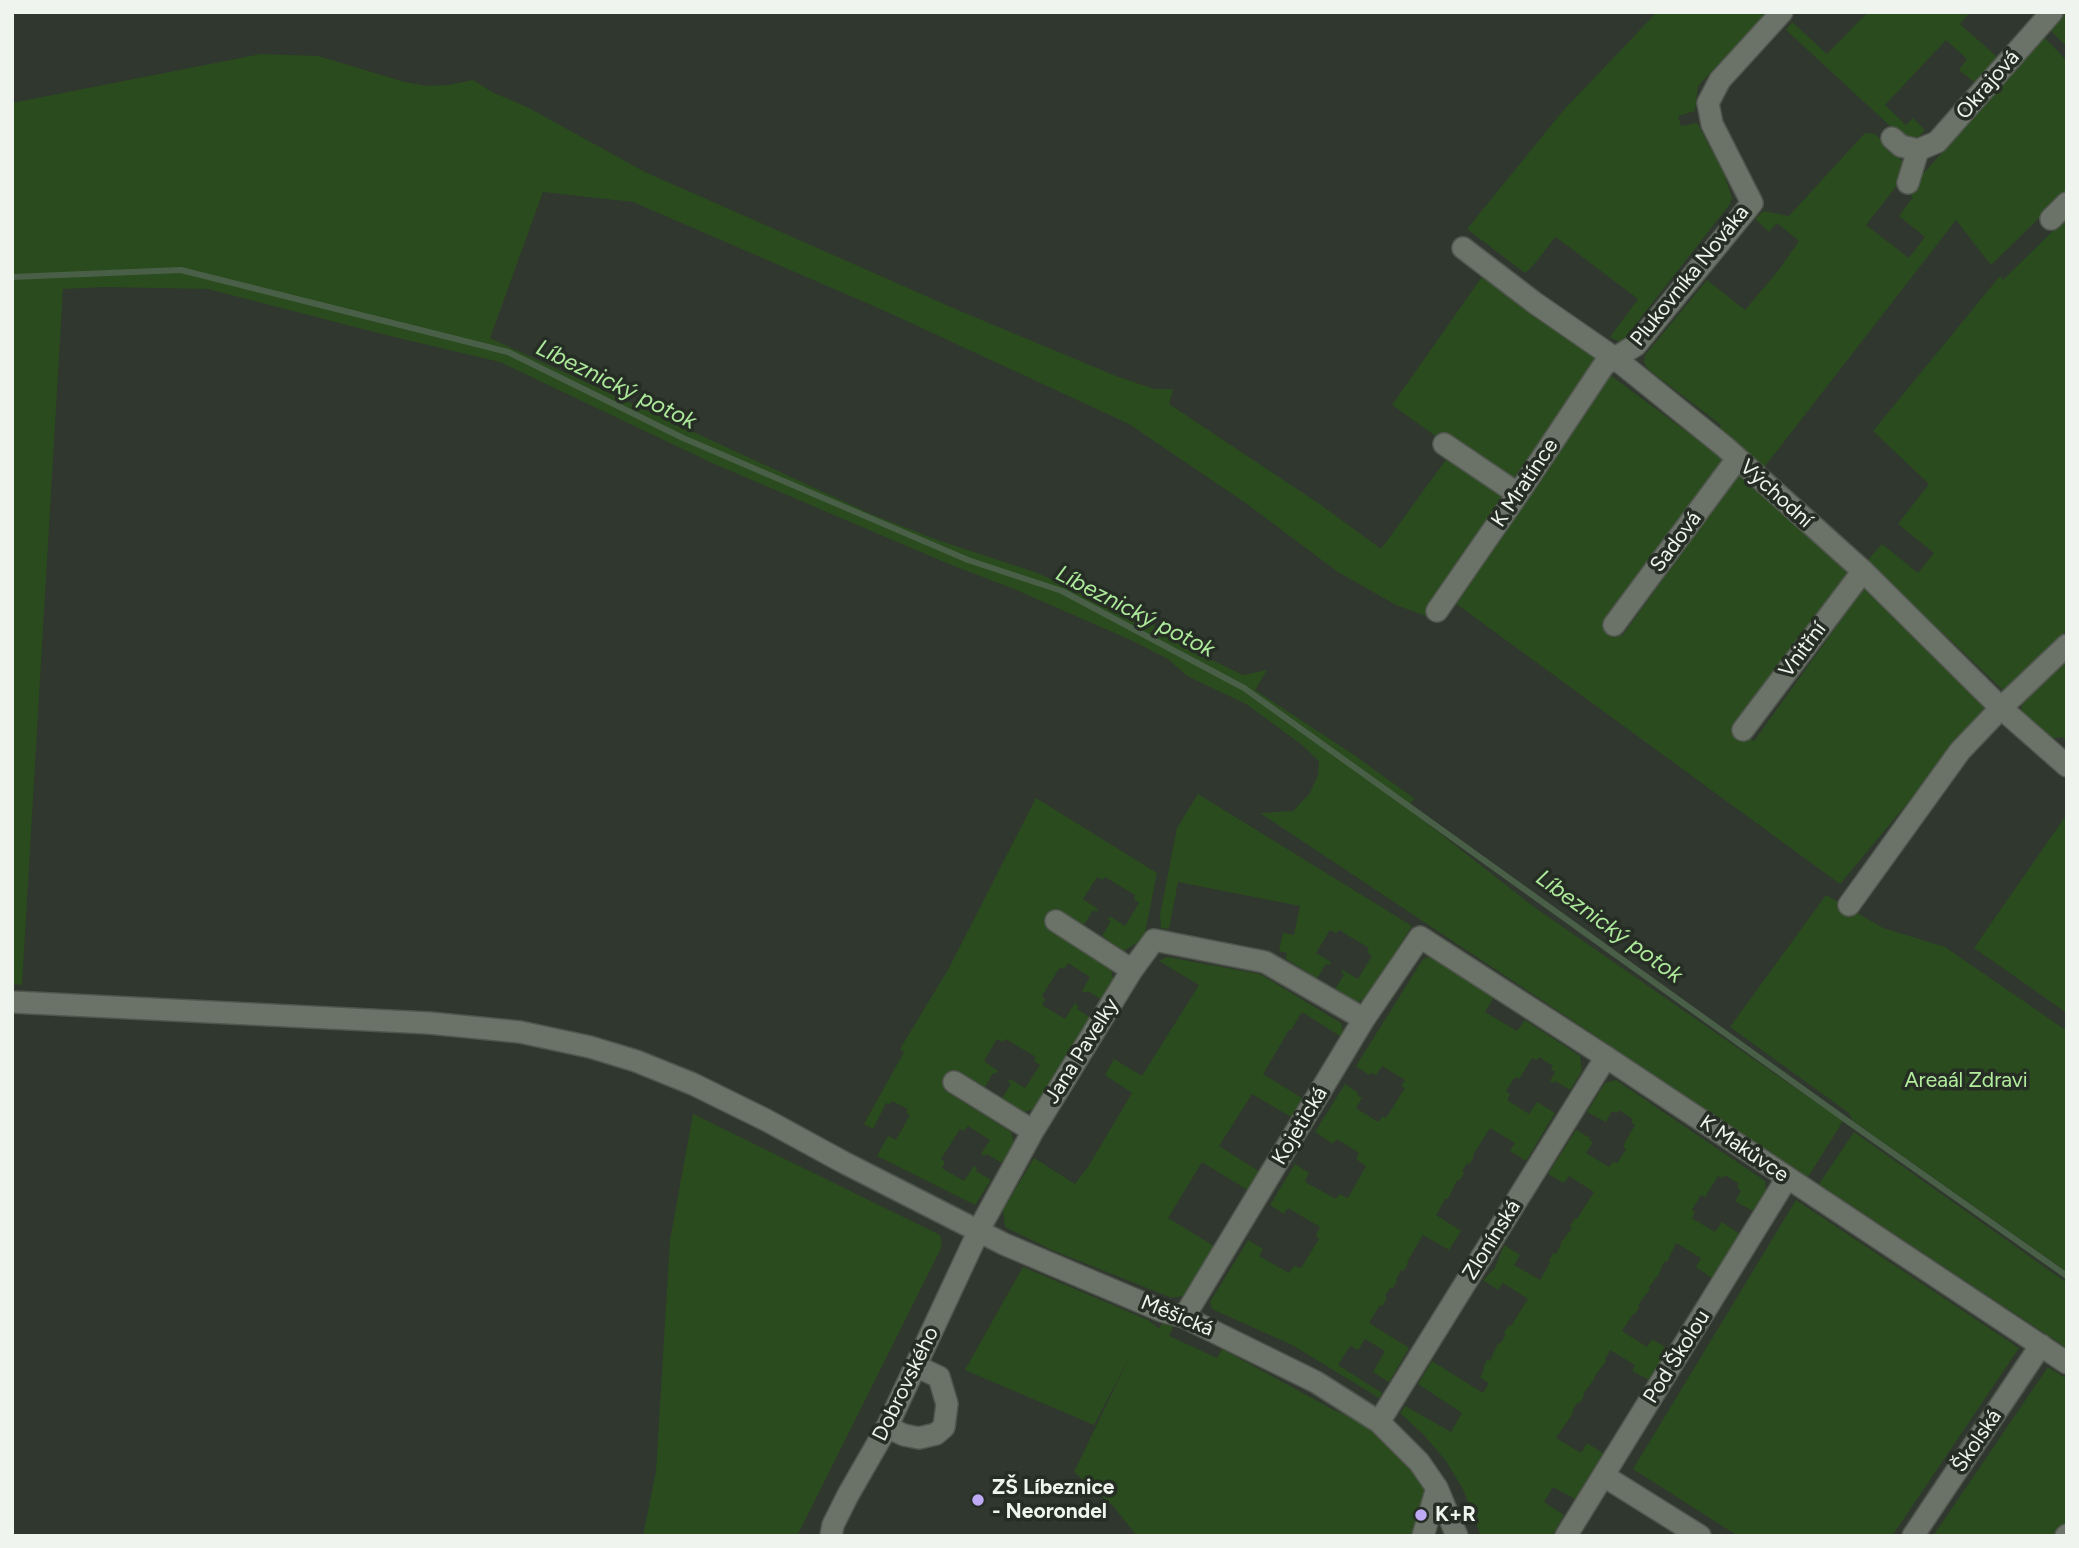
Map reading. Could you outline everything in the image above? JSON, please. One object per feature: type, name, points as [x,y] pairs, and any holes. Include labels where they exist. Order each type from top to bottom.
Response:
[{"type":"street","name":"Plukovníka Nováka","points":[[1616,359],[1636,345],[1752,203],[1712,124],[1708,103],[1720,80],[1782,12]]},
{"type":"street","name":"Okrajová","points":[[1918,150],[1937,142],[2052,12]]},
{"type":"street","points":[[1892,138],[1901,146],[1918,150],[1908,183]]},
{"type":"street","points":[[2051,219],[2067,203]]},
{"type":"street","name":"Východní","points":[[1463,248],[1535,303],[1616,359],[1737,459],[1863,571],[2001,708],[2067,766]]},
{"type":"street","name":"K Mratínce","points":[[1437,611],[1604,365],[1616,359]]},
{"type":"street","points":[[1444,444],[1518,494]]},
{"type":"street","name":"Sadová","points":[[1614,625],[1737,459]]},
{"type":"street","name":"Vnitřní","points":[[1743,730],[1863,571]]},
{"type":"street","points":[[1849,905],[1960,751],[2067,645]]},
{"type":"street","points":[[1056,920],[1132,970]]},
{"type":"street","name":"Kojetická","points":[[1184,1317],[1364,1019],[1420,937]]},
{"type":"street","name":"K Makůvce","points":[[1420,937],[2067,1363]]},
{"type":"street","name":"Jana Pavelky","points":[[978,1231],[1033,1131],[1132,970],[1154,940],[1265,962],[1364,1019]]},
{"type":"street","name":"Měšická","points":[[12,1002],[429,1023],[520,1032],[590,1047],[647,1066],[693,1084],[978,1231],[1150,1306],[1184,1317],[1316,1382],[1379,1422],[1419,1462],[1437,1488],[1457,1536]]},
{"type":"street","name":"Zlonínská","points":[[1379,1422],[1606,1057]]},
{"type":"street","points":[[954,1082],[1033,1131]]},
{"type":"street","name":"Pod Školou","points":[[1566,1536],[1787,1178]]},
{"type":"street","name":"Dobrovského","points":[[831,1536],[833,1525],[887,1427],[978,1231]]},
{"type":"street","name":"Školská","points":[[1913,1536],[2041,1345]]},
{"type":"street","points":[[887,1427],[919,1438],[936,1434],[944,1427],[947,1404],[939,1377],[916,1366]]},
{"type":"street","points":[[1605,1476],[1700,1536]]},
{"type":"street","points":[[1423,1536],[1437,1488]]},
{"type":"green space","points":[[1657,12],[1768,12],[1698,86],[1695,111],[1678,116],[1681,126],[1697,123],[1724,173],[1732,198],[1730,204],[1621,343],[1610,337],[1638,299],[1572,249],[1555,237],[1525,273],[1467,229],[1562,112]]},
{"type":"green space","points":[[1868,12],[1970,12],[1960,24],[1997,57],[1974,82],[1959,70],[1967,59],[1946,40],[1885,105],[1906,125],[1913,118],[1925,130],[1919,137],[1902,137],[1786,30],[1792,22],[1827,54]]},
{"type":"green space","points":[[2067,12],[2067,47],[2049,29]]},
{"type":"green space","points":[[2044,37],[2067,61],[2067,191],[1991,265],[1956,220],[1762,470],[1717,431],[1721,425],[1649,370],[1644,363],[1645,355],[1707,280],[1745,310],[1799,241],[1777,223],[1769,232],[1755,219],[1763,211],[1789,216],[1865,133],[1875,134],[1905,164],[1902,179],[1866,225],[1909,258],[1925,237],[1899,216],[1913,197],[1910,194],[1923,174]]},
{"type":"green space","points":[[261,54],[318,56],[427,86],[473,80],[645,172],[960,311],[1116,376],[1154,389],[1173,389],[1169,404],[1321,505],[1381,549],[1448,457],[1508,502],[1429,617],[1396,605],[1338,572],[1247,504],[1129,424],[885,311],[633,202],[543,192],[490,338],[871,514],[940,541],[1035,572],[1088,596],[1131,611],[1199,654],[1243,675],[1267,670],[1255,690],[1415,799],[1406,807],[1534,907],[1843,1121],[1808,1177],[1260,813],[1293,811],[1310,793],[1318,775],[1319,761],[1301,744],[1246,704],[1187,676],[1168,659],[1014,589],[712,463],[500,362],[208,289],[63,289],[22,985],[12,984],[12,103]]},
{"type":"green space","points":[[2067,217],[2067,630],[2004,691],[1867,561],[1882,544],[1918,573],[1934,553],[1898,524],[1929,484],[1873,431],[2000,276],[2003,280]]},
{"type":"green space","points":[[1484,274],[1599,359],[1513,479],[1448,433],[1441,440],[1392,405]]},
{"type":"green space","points":[[1610,375],[1725,460],[1606,624],[1622,636],[1740,473],[1852,572],[1737,730],[1754,741],[1867,584],[1991,703],[1840,884],[1451,600]]},
{"type":"green space","points":[[2067,656],[2067,740],[2063,737],[2048,739],[2021,711],[2023,699]]},
{"type":"green space","points":[[1198,794],[1412,926],[1367,999],[1355,1002],[1335,989],[1344,975],[1341,972],[1343,970],[1358,979],[1372,956],[1367,952],[1369,948],[1339,930],[1336,933],[1330,930],[1316,953],[1331,962],[1326,964],[1317,978],[1286,959],[1287,953],[1279,951],[1283,933],[1294,935],[1300,906],[1178,882],[1169,929],[1161,928],[1160,915],[1177,828]]},
{"type":"green space","points":[[1036,798],[1157,873],[1144,938],[1124,951],[1102,936],[1111,921],[1108,920],[1110,916],[1125,926],[1139,903],[1134,899],[1135,895],[1105,877],[1103,880],[1097,877],[1083,899],[1098,909],[1096,912],[1093,910],[1084,925],[1056,908],[1045,927],[1111,969],[1114,982],[1102,1000],[1088,991],[1082,991],[1090,977],[1068,963],[1064,969],[1060,967],[1042,996],[1045,999],[1042,1005],[1065,1019],[1075,1003],[1077,1009],[1091,1018],[1035,1109],[1023,1112],[1002,1098],[1011,1084],[1008,1082],[1010,1079],[1025,1088],[1040,1065],[1034,1061],[1036,1057],[1006,1039],[1003,1042],[997,1039],[984,1061],[998,1071],[993,1073],[985,1087],[956,1070],[944,1090],[1011,1132],[1014,1143],[1002,1163],[987,1154],[981,1154],[990,1140],[968,1126],[964,1131],[960,1129],[941,1159],[945,1162],[942,1168],[964,1181],[974,1166],[976,1171],[991,1180],[975,1205],[877,1156],[888,1136],[896,1140],[910,1115],[906,1113],[908,1109],[892,1101],[890,1104],[886,1103],[873,1129],[864,1124],[904,1052],[900,1049],[949,968]]},
{"type":"green space","points":[[2067,814],[2067,1013],[1974,948]]},
{"type":"green space","name":"Areaál Zdravi","points":[[1826,895],[1883,928],[1945,947],[2067,1031],[2067,1272],[1853,1121],[1849,1113],[1730,1027]]},
{"type":"green space","points":[[1433,956],[1494,997],[1485,1012],[1517,1031],[1525,1020],[1580,1056],[1582,1071],[1570,1090],[1550,1081],[1555,1072],[1551,1069],[1553,1066],[1539,1057],[1537,1060],[1532,1058],[1519,1079],[1515,1077],[1506,1091],[1510,1094],[1507,1100],[1529,1114],[1537,1102],[1555,1113],[1526,1161],[1510,1151],[1515,1143],[1490,1128],[1470,1164],[1467,1163],[1462,1172],[1464,1173],[1436,1215],[1461,1231],[1449,1250],[1423,1235],[1404,1271],[1401,1270],[1393,1288],[1390,1288],[1385,1296],[1387,1298],[1369,1323],[1409,1348],[1389,1382],[1373,1372],[1385,1351],[1365,1339],[1358,1350],[1350,1346],[1338,1365],[1382,1393],[1379,1398],[1294,1346],[1212,1309],[1210,1302],[1248,1240],[1263,1249],[1259,1256],[1289,1273],[1294,1266],[1301,1268],[1319,1239],[1316,1235],[1320,1227],[1288,1208],[1284,1214],[1270,1205],[1295,1164],[1309,1173],[1305,1182],[1336,1199],[1339,1194],[1348,1198],[1366,1166],[1356,1159],[1359,1153],[1337,1139],[1333,1144],[1315,1132],[1345,1084],[1362,1098],[1356,1108],[1378,1122],[1383,1116],[1386,1118],[1405,1088],[1401,1086],[1405,1080],[1382,1066],[1376,1075],[1369,1075],[1356,1066],[1423,959]]},
{"type":"green space","points":[[1167,957],[1260,974],[1341,1023],[1344,1036],[1343,1038],[1302,1012],[1289,1030],[1263,1074],[1305,1100],[1293,1118],[1252,1094],[1219,1146],[1260,1172],[1249,1191],[1202,1162],[1168,1218],[1214,1246],[1183,1296],[1172,1298],[1052,1250],[1005,1227],[1003,1210],[1034,1158],[1075,1184],[1088,1167],[1132,1093],[1105,1075],[1114,1059],[1142,1076],[1199,985],[1159,961]]},
{"type":"green space","points":[[1616,1080],[1765,1181],[1766,1191],[1753,1211],[1735,1201],[1741,1191],[1737,1187],[1739,1184],[1725,1175],[1722,1178],[1718,1176],[1705,1197],[1701,1195],[1692,1210],[1695,1212],[1692,1218],[1715,1232],[1722,1222],[1740,1234],[1712,1278],[1696,1267],[1701,1258],[1676,1243],[1667,1262],[1665,1261],[1638,1305],[1640,1306],[1622,1331],[1647,1347],[1652,1339],[1668,1349],[1649,1380],[1632,1371],[1635,1365],[1610,1350],[1606,1361],[1556,1438],[1581,1453],[1587,1443],[1603,1453],[1575,1499],[1553,1487],[1544,1502],[1564,1515],[1552,1536],[1481,1536],[1463,1489],[1446,1461],[1424,1435],[1400,1413],[1405,1406],[1451,1432],[1462,1413],[1418,1384],[1432,1361],[1483,1393],[1489,1383],[1480,1377],[1483,1368],[1528,1299],[1503,1283],[1498,1290],[1483,1280],[1495,1268],[1504,1245],[1520,1255],[1514,1265],[1540,1280],[1553,1253],[1556,1254],[1572,1228],[1570,1226],[1594,1192],[1569,1176],[1564,1183],[1548,1174],[1576,1130],[1593,1142],[1586,1153],[1609,1167],[1613,1162],[1617,1163],[1626,1149],[1623,1146],[1635,1125],[1631,1122],[1633,1119],[1619,1110],[1617,1113],[1612,1111],[1606,1122],[1587,1112],[1605,1083]]},
{"type":"green space","points":[[693,1114],[940,1235],[942,1246],[797,1536],[643,1536],[656,1471],[670,1240]]},
{"type":"green space","points":[[1854,1132],[2067,1283],[2067,1348],[1819,1184]]},
{"type":"green space","points":[[1796,1200],[2019,1348],[1892,1536],[1738,1536],[1633,1469]]},
{"type":"green space","points":[[1023,1267],[1148,1320],[1159,1329],[1164,1320],[1174,1324],[1169,1336],[1217,1358],[1222,1349],[1332,1409],[1373,1428],[1425,1484],[1427,1498],[1422,1498],[1413,1536],[1137,1536],[1113,1506],[1074,1472],[1130,1356],[1094,1425],[965,1370]]},
{"type":"green space","points":[[2048,1367],[2067,1379],[2067,1523],[2058,1536],[1933,1536]]},
{"type":"waterway","name":"Líbeznický potok","points":[[12,277],[181,270],[508,352],[683,438],[968,560],[1062,591],[1244,688],[2067,1276]]},
{"type":"place","name":"ZŠ Líbeznice - Neorondel","points":[[978,1500]]},
{"type":"place","name":"K+R","points":[[1421,1515]]}]
